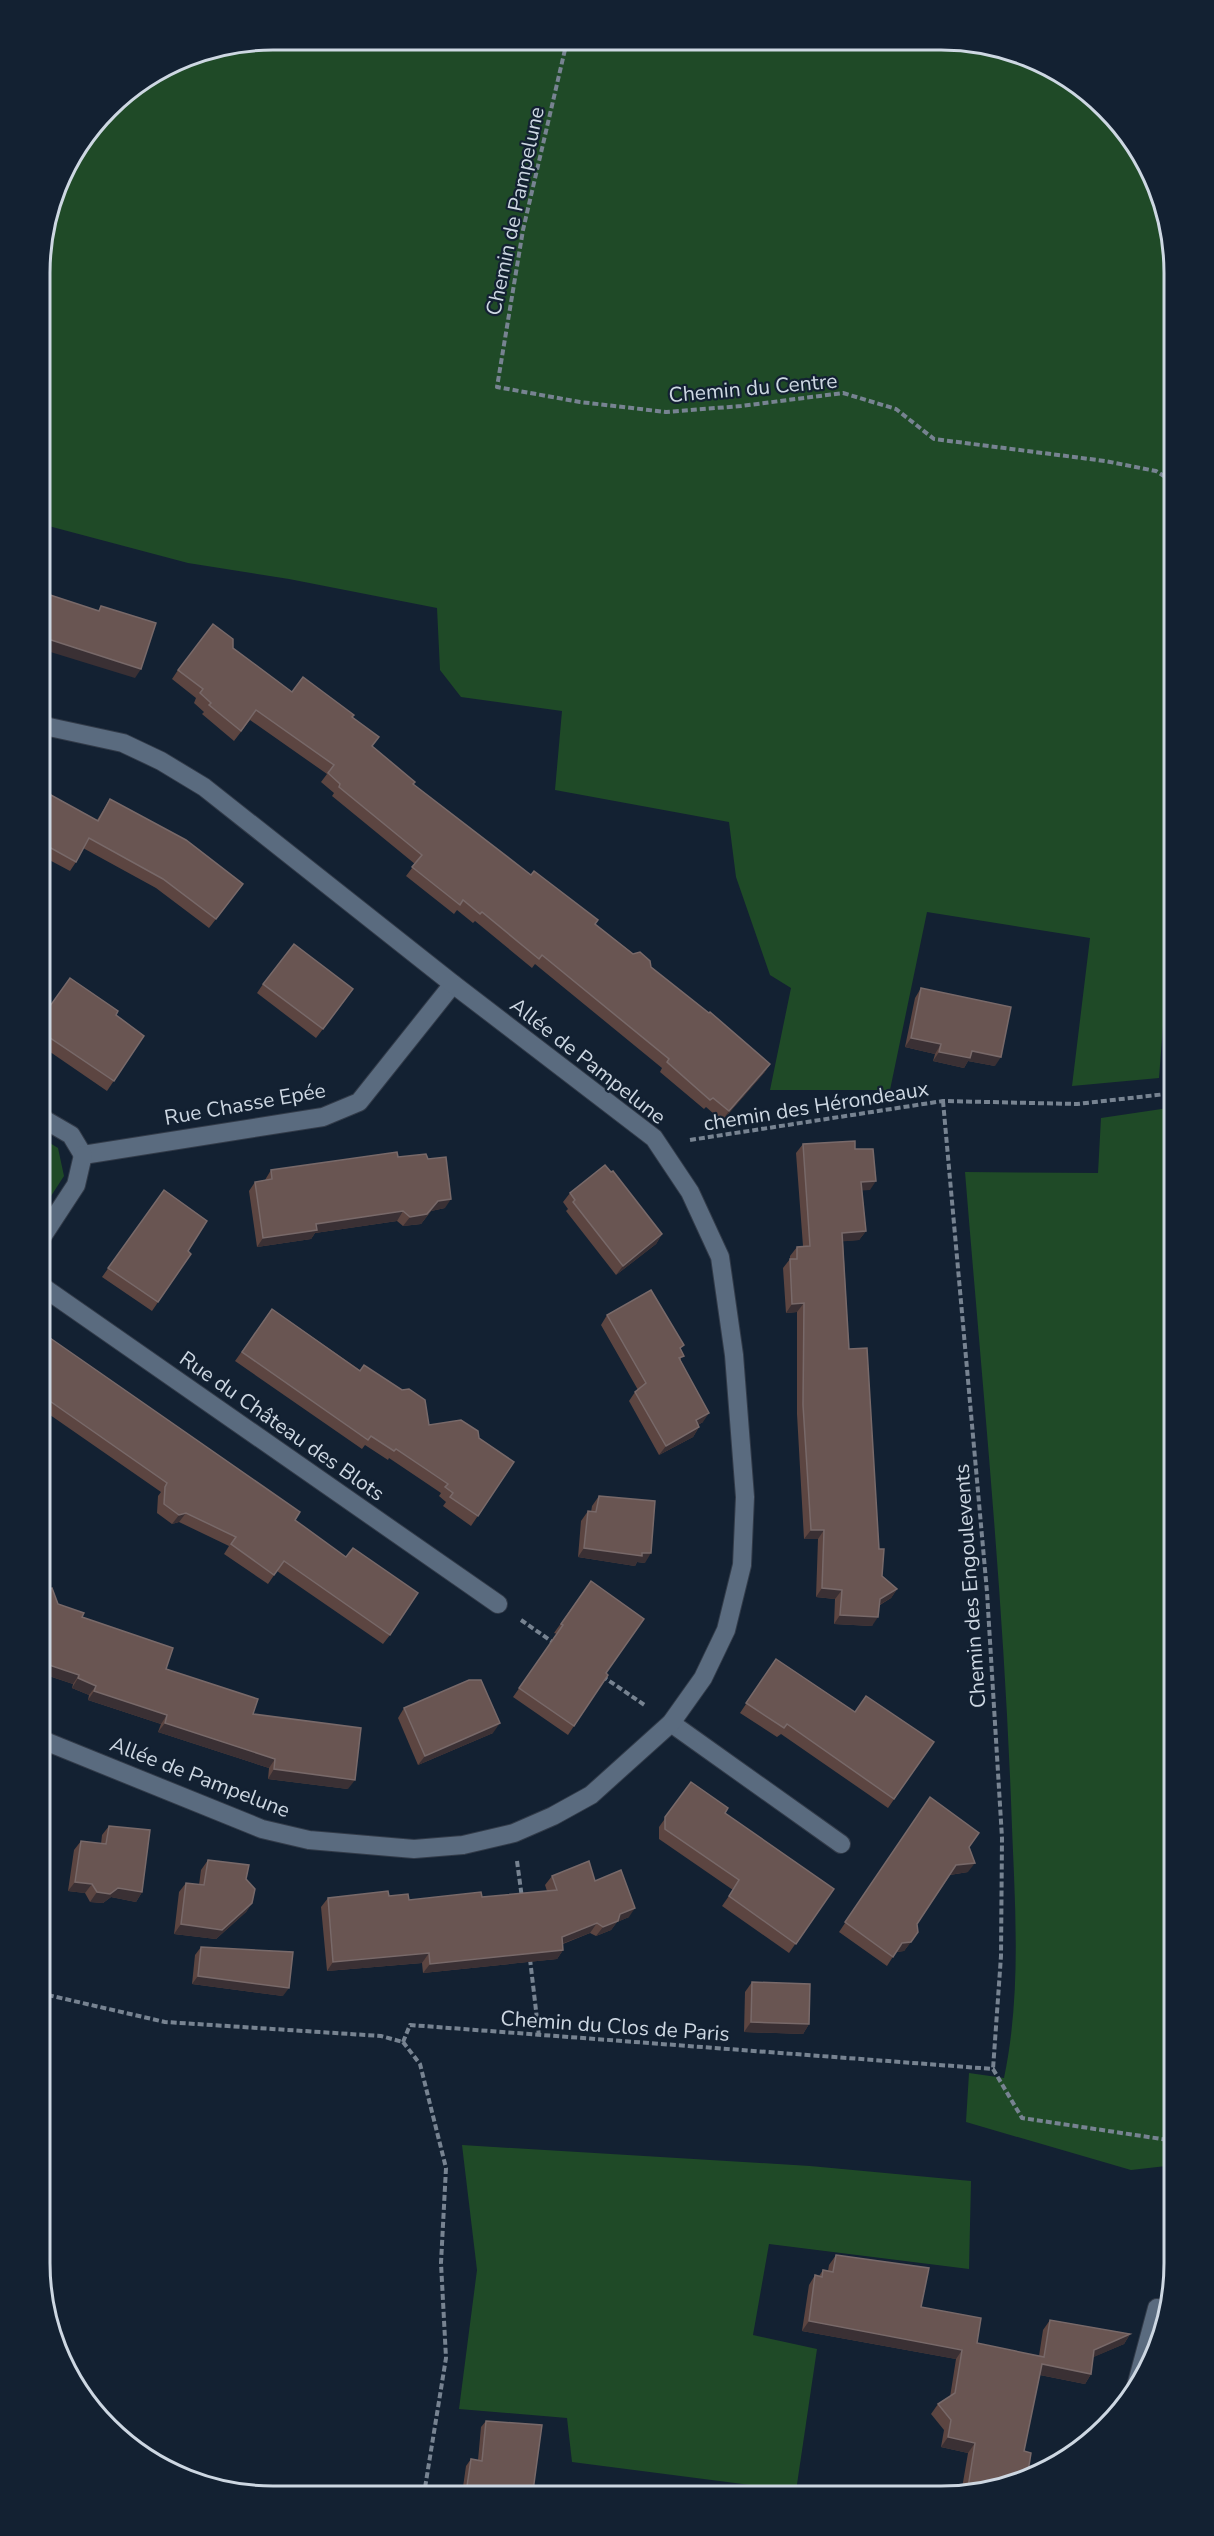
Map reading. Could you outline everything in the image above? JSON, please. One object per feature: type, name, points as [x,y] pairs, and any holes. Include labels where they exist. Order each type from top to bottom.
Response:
[{"type":"street","name":"Allée de Pampelune","points":[[50,728],[123,743],[161,760],[204,787],[453,984],[654,1138],[690,1192],[720,1257],[734,1355],[745,1497],[742,1565],[726,1630],[703,1678],[671,1723],[591,1795],[553,1816],[514,1833],[463,1845],[414,1849],[309,1840],[262,1829],[50,1743]]},
{"type":"street","name":"Rue Chasse Epée","points":[[83,1155],[322,1117],[359,1102],[453,984]]},
{"type":"street","points":[[50,1123],[70,1135],[83,1155],[76,1185],[50,1225]]},
{"type":"street","name":"Rue du Château des Blots","points":[[50,1292],[498,1604]]},
{"type":"street","points":[[671,1723],[841,1844]]},
{"type":"street","points":[[1145,2356],[1157,2308]]},
{"type":"path","name":"Chemin de Pampelune","points":[[497,387],[523,230],[565,50]]},
{"type":"path","name":"Chemin du Centre","points":[[497,387],[580,402],[666,412],[741,406],[843,393],[896,410],[934,439],[1105,461],[1156,471],[1165,477]]},
{"type":"path","name":"chemin des Hérondeaux","points":[[659,1145],[943,1101],[1077,1104],[1165,1095]]},
{"type":"path","name":"Chemin des Engoulevents","points":[[943,1101],[987,1593],[1002,1838],[1001,1956],[993,2069]]},
{"type":"path","points":[[498,1604],[556,1644]]},
{"type":"path","points":[[594,1670],[671,1723]]},
{"type":"path","points":[[514,1833],[522,1900]]},
{"type":"path","points":[[530,1957],[539,2036]]},
{"type":"path","points":[[50,1996],[165,2022],[381,2036],[403,2042],[420,2064],[446,2168],[441,2264],[446,2358],[425,2486]]},
{"type":"path","name":"Chemin du Clos de Paris","points":[[403,2042],[410,2025],[993,2069]]},
{"type":"path","points":[[993,2069],[1022,2118],[1165,2141]]},
{"type":"green space","points":[[258,50],[956,50],[999,57],[1040,72],[1089,105],[1109,125],[1127,149],[1148,187],[1163,243],[1165,272],[1165,1000],[1159,1078],[1072,1086],[1090,938],[927,912],[890,1090],[770,1090],[791,988],[770,975],[736,877],[729,822],[555,790],[562,711],[461,697],[440,670],[437,608],[289,579],[188,563],[50,526],[50,258],[57,215],[72,174],[105,125],[125,105],[161,79],[201,61],[243,51]]},
{"type":"green space","points":[[1165,1108],[1165,2166],[1131,2170],[966,2122],[969,2073],[1004,2078],[1014,2009],[1016,1940],[1003,1644],[965,1172],[1098,1173],[1101,1118]]},
{"type":"green space","points":[[50,1143],[58,1148],[64,1176],[50,1198]]},
{"type":"green space","points":[[462,2145],[810,2166],[971,2181],[969,2269],[769,2244],[753,2335],[817,2349],[797,2486],[757,2486],[572,2462],[567,2418],[459,2409],[477,2270]]},
{"type":"building","points":[[50,595],[99,611],[101,606],[156,623],[141,669],[50,640]]},
{"type":"building","points":[[213,624],[233,639],[233,648],[292,692],[303,677],[354,715],[352,717],[379,737],[372,746],[415,782],[413,784],[531,875],[534,871],[598,920],[595,924],[633,954],[640,952],[650,961],[651,967],[710,1012],[770,1064],[729,1111],[713,1098],[710,1100],[667,1062],[669,1059],[542,955],[539,959],[482,912],[480,914],[463,900],[460,905],[412,867],[422,855],[339,787],[340,784],[328,773],[334,765],[256,710],[241,731],[209,705],[211,703],[200,693],[203,689],[178,670]]},
{"type":"building","points":[[50,795],[98,821],[110,799],[186,840],[243,884],[216,919],[163,879],[89,838],[76,862],[50,848]]},
{"type":"building","points":[[294,944],[353,989],[323,1029],[263,984]]},
{"type":"building","points":[[70,978],[118,1011],[116,1015],[144,1036],[114,1081],[50,1038],[50,1006]]},
{"type":"building","points":[[921,988],[1011,1007],[1001,1057],[972,1051],[970,1058],[939,1052],[941,1044],[911,1038]]},
{"type":"building","points":[[855,1141],[855,1149],[873,1149],[876,1181],[861,1182],[866,1231],[842,1233],[849,1349],[867,1348],[879,1549],[884,1549],[882,1576],[897,1589],[880,1599],[878,1617],[840,1615],[842,1590],[822,1588],[824,1530],[811,1530],[803,1405],[804,1303],[792,1304],[790,1259],[797,1259],[797,1247],[810,1246],[803,1144]]},
{"type":"building","points":[[397,1152],[398,1157],[426,1154],[428,1159],[446,1157],[451,1199],[438,1201],[427,1214],[410,1217],[403,1211],[316,1224],[317,1230],[263,1238],[255,1182],[272,1179],[271,1170]]},
{"type":"building","points":[[605,1165],[611,1172],[613,1171],[662,1234],[623,1266],[573,1202],[575,1200],[570,1193]]},
{"type":"building","points":[[164,1190],[207,1221],[188,1251],[191,1254],[158,1302],[108,1268]]},
{"type":"building","points":[[651,1290],[684,1345],[680,1348],[684,1356],[679,1358],[709,1413],[696,1420],[699,1427],[666,1446],[635,1392],[646,1383],[607,1315]]},
{"type":"building","points":[[272,1309],[360,1371],[364,1365],[402,1390],[409,1389],[425,1400],[429,1425],[461,1420],[478,1431],[479,1438],[514,1462],[478,1516],[450,1497],[453,1493],[445,1487],[448,1484],[396,1449],[394,1451],[371,1436],[368,1440],[242,1352]]},
{"type":"building","points":[[50,1338],[300,1512],[295,1520],[346,1557],[353,1548],[418,1593],[390,1635],[284,1561],[274,1575],[231,1544],[236,1537],[186,1513],[179,1515],[164,1504],[167,1483],[50,1401]]},
{"type":"building","points":[[599,1496],[655,1501],[651,1553],[642,1553],[642,1556],[584,1548],[588,1511],[596,1512]]},
{"type":"building","points":[[591,1581],[644,1619],[606,1673],[608,1675],[574,1726],[519,1688]]},
{"type":"building","points":[[52,1588],[58,1604],[84,1613],[82,1617],[173,1648],[166,1669],[258,1699],[253,1714],[361,1728],[355,1780],[274,1769],[275,1759],[165,1723],[167,1715],[94,1691],[96,1686],[78,1678],[79,1675],[50,1665],[50,1589]]},
{"type":"building","points":[[776,1659],[855,1712],[866,1696],[934,1742],[894,1799],[787,1724],[784,1728],[746,1703]]},
{"type":"building","points":[[469,1680],[481,1680],[500,1723],[425,1756],[404,1708]]},
{"type":"building","points":[[691,1782],[728,1808],[725,1813],[834,1889],[796,1944],[729,1896],[739,1880],[665,1829],[665,1817]]},
{"type":"building","points":[[930,1797],[979,1833],[969,1847],[975,1863],[956,1865],[917,1924],[918,1932],[911,1942],[902,1943],[893,1957],[845,1922]]},
{"type":"building","points":[[109,1826],[150,1830],[142,1892],[118,1888],[110,1894],[97,1892],[92,1884],[75,1882],[81,1841],[106,1844]]},
{"type":"building","points":[[208,1860],[249,1865],[246,1879],[255,1889],[252,1903],[222,1930],[181,1924],[186,1883],[204,1885]]},
{"type":"building","points":[[589,1861],[595,1881],[621,1870],[635,1908],[620,1914],[618,1921],[603,1927],[597,1923],[562,1937],[563,1950],[430,1964],[429,1953],[333,1962],[328,1898],[388,1891],[389,1896],[408,1894],[409,1900],[481,1892],[482,1897],[557,1890],[552,1876]]},
{"type":"building","points":[[201,1947],[293,1952],[289,1988],[198,1976]]},
{"type":"building","points":[[752,1982],[810,1984],[809,2024],[751,2022]]},
{"type":"building","points":[[836,2255],[929,2268],[921,2307],[981,2318],[977,2343],[1044,2357],[1050,2320],[1130,2334],[1094,2350],[1091,2374],[1042,2364],[1024,2451],[1031,2453],[1028,2469],[999,2479],[968,2485],[975,2443],[948,2437],[951,2420],[938,2404],[955,2393],[962,2350],[809,2321],[815,2275],[822,2277],[823,2270],[833,2272]]},
{"type":"building","points":[[486,2421],[542,2425],[534,2486],[467,2486],[471,2459],[482,2461]]}]
